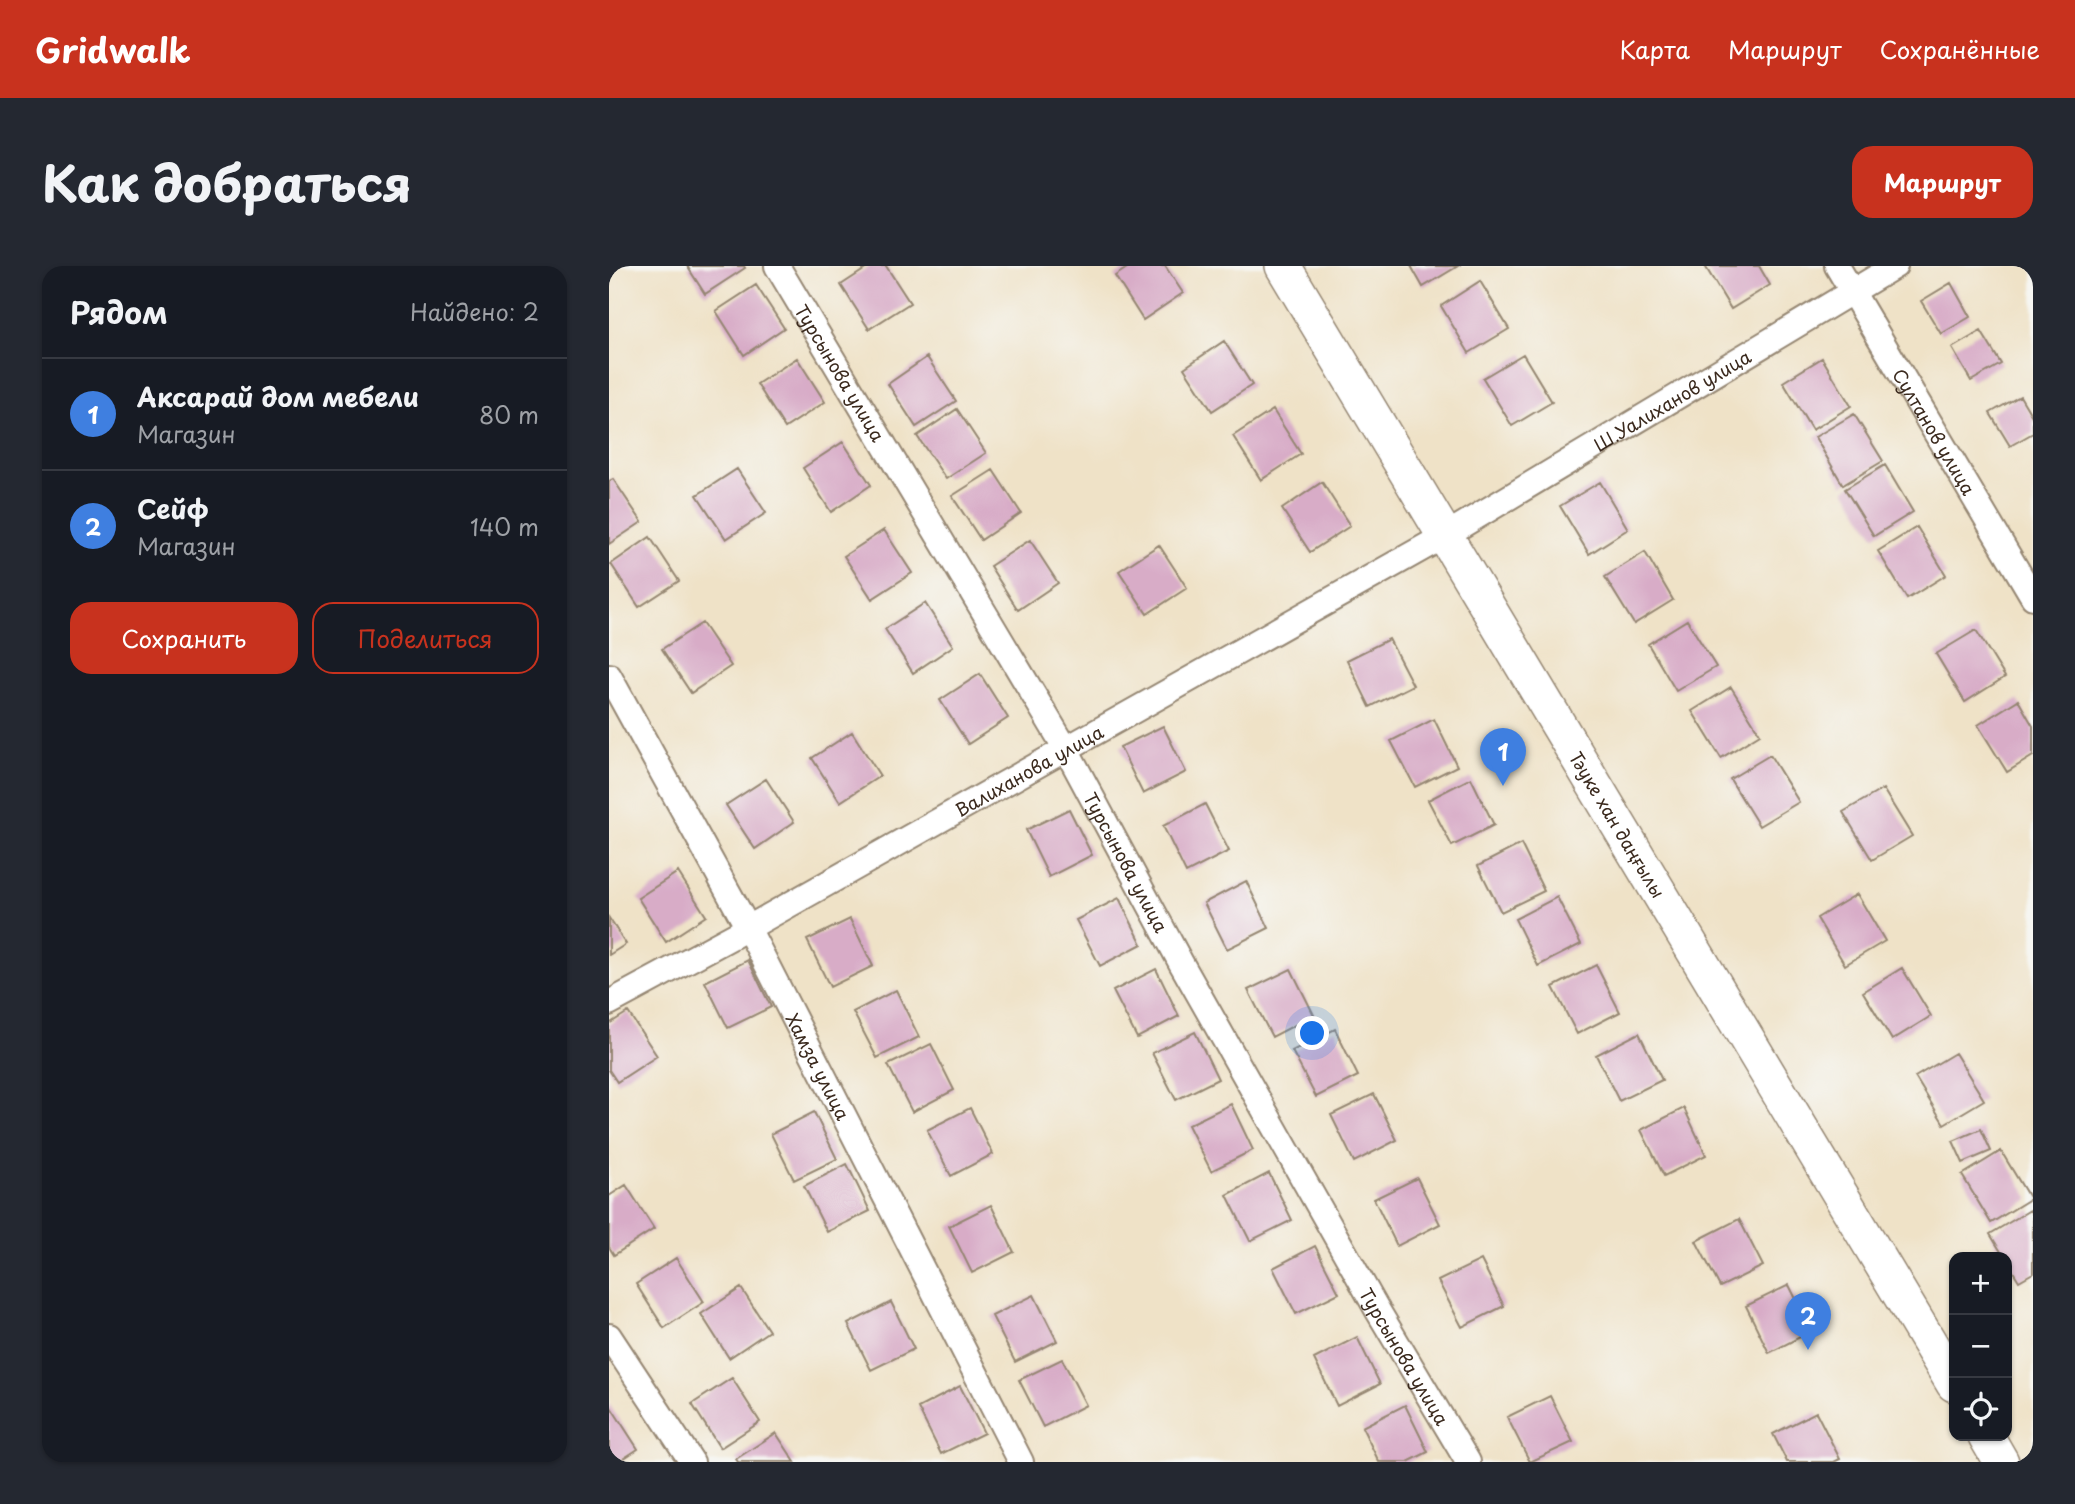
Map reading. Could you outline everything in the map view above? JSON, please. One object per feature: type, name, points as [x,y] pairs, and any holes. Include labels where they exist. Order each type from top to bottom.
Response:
[{"type":"street","name":"Турсынова улица","points":[[777,266],[1066,749],[1256,1095],[1378,1311],[1468,1462]]},
{"type":"street","name":"Тәуке хан даңғылы","points":[[1283,266],[1950,1378]]},
{"type":"street","name":"Султанов улица","points":[[1837,266],[2033,597]]},
{"type":"street","name":"Ш.Уалиханов улица","points":[[1446,535],[1895,266]]},
{"type":"street","name":"Валиханова улица","points":[[609,1003],[748,928],[1446,535]]},
{"type":"street","name":"Хамза улица","points":[[609,676],[748,928],[1021,1462]]},
{"type":"street","points":[[609,1336],[692,1462]]},
{"type":"street","points":[[1989,1441],[2001,1462]]},
{"type":"building","points":[[687,266],[744,266],[745,268],[705,294]]},
{"type":"building","points":[[870,266],[886,266],[910,303],[869,329],[841,285]]},
{"type":"building","points":[[1130,266],[1165,266],[1183,293],[1143,320],[1115,276]]},
{"type":"building","points":[[1411,266],[1458,266],[1423,287]]},
{"type":"building","points":[[1705,266],[1759,266],[1770,285],[1731,309]]},
{"type":"building","points":[[1480,281],[1509,329],[1469,353],[1441,306]]},
{"type":"building","points":[[1951,283],[1970,317],[1941,334],[1921,301]]},
{"type":"building","points":[[756,285],[784,328],[744,355],[716,311]]},
{"type":"building","points":[[1981,331],[2001,364],[1971,381],[1952,348]]},
{"type":"building","points":[[1224,341],[1252,385],[1212,411],[1184,368]]},
{"type":"building","points":[[1523,354],[1552,402],[1512,426],[1483,378]]},
{"type":"building","points":[[927,357],[956,401],[916,427],[888,384]]},
{"type":"building","points":[[797,358],[825,402],[785,428],[757,384]]},
{"type":"building","points":[[1822,358],[1851,406],[1812,430],[1783,382]]},
{"type":"building","points":[[2020,396],[2033,418],[2033,433],[2010,446],[1990,413]]},
{"type":"building","points":[[957,409],[986,453],[946,479],[917,436]]},
{"type":"building","points":[[1273,410],[1301,454],[1261,480],[1233,436]]},
{"type":"building","points":[[1854,414],[1883,461],[1843,485],[1815,437]]},
{"type":"building","points":[[843,442],[871,485],[831,512],[803,468]]},
{"type":"building","points":[[1885,465],[1913,512],[1874,536],[1845,489]]},
{"type":"building","points":[[737,469],[766,513],[726,539],[697,495]]},
{"type":"building","points":[[993,470],[1021,513],[981,540],[952,496]]},
{"type":"building","points":[[613,479],[642,522],[609,544],[609,481]]},
{"type":"building","points":[[1322,482],[1350,526],[1310,552],[1282,509]]},
{"type":"building","points":[[1600,482],[1628,529],[1589,554],[1560,506]]},
{"type":"building","points":[[1917,527],[1946,575],[1907,599],[1878,551]]},
{"type":"building","points":[[884,530],[912,573],[872,599],[844,556]]},
{"type":"building","points":[[650,537],[679,581],[639,607],[611,564]]},
{"type":"building","points":[[1030,540],[1058,583],[1018,610],[990,566]]},
{"type":"building","points":[[1159,545],[1187,588],[1147,614],[1119,571]]},
{"type":"building","points":[[1645,552],[1673,600],[1634,624],[1605,577]]},
{"type":"building","points":[[925,603],[953,646],[913,673],[885,629]]},
{"type":"building","points":[[1687,620],[1716,667],[1676,691],[1648,644]]},
{"type":"building","points":[[702,623],[731,666],[691,693],[662,649]]},
{"type":"building","points":[[1976,630],[2005,677],[1965,702],[1936,654]]},
{"type":"building","points":[[1389,639],[1413,685],[1370,707],[1347,660]]},
{"type":"building","points":[[980,674],[1008,718],[968,744],[940,700]]},
{"type":"building","points":[[1731,687],[1760,734],[1721,758],[1692,711]]},
{"type":"building","points":[[2018,700],[2033,726],[2033,756],[2007,772],[1978,725]]},
{"type":"building","points":[[1434,719],[1457,766],[1415,787],[1391,741]]},
{"type":"building","points":[[1163,726],[1186,772],[1143,794],[1120,747]]},
{"type":"building","points":[[852,732],[880,776],[840,802],[812,758]]},
{"type":"building","points":[[1770,755],[1799,802],[1759,826],[1730,779]]},
{"type":"building","points":[[1471,778],[1494,825],[1452,846],[1428,800]]},
{"type":"building","points":[[766,779],[794,822],[755,849],[726,805]]},
{"type":"building","points":[[1883,789],[1912,836],[1872,860],[1843,812]]},
{"type":"building","points":[[1205,804],[1229,851],[1186,873],[1163,826]]},
{"type":"building","points":[[1069,809],[1092,855],[1049,877],[1026,830]]},
{"type":"building","points":[[1521,844],[1544,891],[1501,912],[1478,866]]},
{"type":"building","points":[[678,872],[706,916],[666,942],[638,898]]},
{"type":"building","points":[[1246,881],[1269,928],[1227,949],[1204,903]]},
{"type":"building","points":[[1857,894],[1885,941],[1845,965],[1817,918]]},
{"type":"building","points":[[1557,897],[1581,944],[1538,966],[1515,919]]},
{"type":"building","points":[[1119,898],[1142,944],[1100,966],[1076,920]]},
{"type":"building","points":[[609,918],[626,944],[609,955]]},
{"type":"building","points":[[850,919],[873,966],[830,987],[807,940]]},
{"type":"building","points":[[748,960],[771,1007],[728,1028],[705,982]]},
{"type":"building","points":[[1596,965],[1620,1012],[1577,1034],[1553,987]]},
{"type":"building","points":[[1902,968],[1931,1016],[1892,1040],[1863,992]]},
{"type":"building","points":[[1156,969],[1179,1016],[1137,1038],[1113,991]]},
{"type":"building","points":[[1291,969],[1314,1015],[1272,1037],[1248,990]]},
{"type":"building","points":[[896,990],[919,1037],[877,1058],[853,1012]]},
{"type":"building","points":[[628,1012],[657,1056],[617,1082],[609,1070],[609,1024]]},
{"type":"building","points":[[1335,1029],[1358,1076],[1316,1097],[1292,1051]]},
{"type":"building","points":[[1195,1032],[1218,1079],[1176,1100],[1152,1053]]},
{"type":"building","points":[[1639,1033],[1662,1080],[1619,1101],[1596,1055]]},
{"type":"building","points":[[931,1044],[954,1090],[912,1112],[888,1065]]},
{"type":"building","points":[[1955,1053],[1984,1100],[1944,1124],[1915,1077]]},
{"type":"building","points":[[1374,1094],[1397,1140],[1354,1162],[1331,1115]]},
{"type":"building","points":[[1231,1104],[1253,1150],[1211,1171],[1188,1125]]},
{"type":"building","points":[[970,1108],[993,1154],[951,1176],[927,1130]]},
{"type":"building","points":[[1684,1108],[1706,1155],[1664,1176],[1641,1130]]},
{"type":"building","points":[[814,1112],[837,1159],[794,1180],[771,1134]]},
{"type":"building","points":[[1981,1129],[1991,1151],[1963,1163],[1953,1141]]},
{"type":"building","points":[[2001,1151],[2030,1199],[1991,1223],[1962,1175]]},
{"type":"building","points":[[847,1164],[870,1211],[827,1232],[804,1186]]},
{"type":"building","points":[[1269,1173],[1292,1220],[1250,1241],[1227,1195]]},
{"type":"building","points":[[1417,1178],[1440,1224],[1397,1246],[1374,1199]]},
{"type":"building","points":[[626,1185],[654,1229],[614,1255],[609,1247],[609,1196]]},
{"type":"building","points":[[991,1205],[1014,1252],[972,1273],[949,1226]]},
{"type":"building","points":[[2030,1210],[2033,1215],[2033,1273],[2019,1281],[2012,1270],[2012,1252],[2001,1252],[1990,1234]]},
{"type":"building","points":[[1739,1219],[1763,1266],[1720,1287],[1696,1241]]},
{"type":"building","points":[[1315,1246],[1339,1293],[1296,1314],[1273,1268]]},
{"type":"building","points":[[676,1258],[704,1302],[664,1328],[636,1284]]},
{"type":"building","points":[[1481,1260],[1504,1306],[1462,1327],[1438,1281]]},
{"type":"building","points":[[1789,1285],[1812,1331],[1769,1353],[1746,1306]]},
{"type":"building","points":[[741,1288],[769,1331],[729,1358],[701,1314]]},
{"type":"building","points":[[1034,1295],[1057,1341],[1015,1362],[992,1316]]},
{"type":"building","points":[[891,1302],[914,1349],[871,1370],[848,1324]]},
{"type":"building","points":[[1357,1337],[1380,1384],[1337,1406],[1314,1359]]},
{"type":"building","points":[[1062,1359],[1086,1405],[1043,1427],[1019,1380]]},
{"type":"building","points":[[732,1378],[760,1422],[720,1448],[692,1404]]},
{"type":"building","points":[[960,1386],[984,1433],[941,1454],[918,1408]]},
{"type":"building","points":[[1550,1396],[1573,1442],[1530,1462],[1507,1417]]},
{"type":"building","points":[[609,1404],[638,1449],[618,1462],[609,1462]]},
{"type":"building","points":[[1405,1405],[1428,1452],[1408,1462],[1379,1462],[1362,1427]]},
{"type":"building","points":[[1816,1412],[1840,1459],[1834,1462],[1787,1462],[1773,1434]]},
{"type":"building","points":[[776,1433],[795,1462],[738,1462],[736,1459]]},
{"type":"place","name":"Аксарай дом мебели","points":[[1503,786]]},
{"type":"place","name":"Сейф","points":[[1808,1350]]}]
